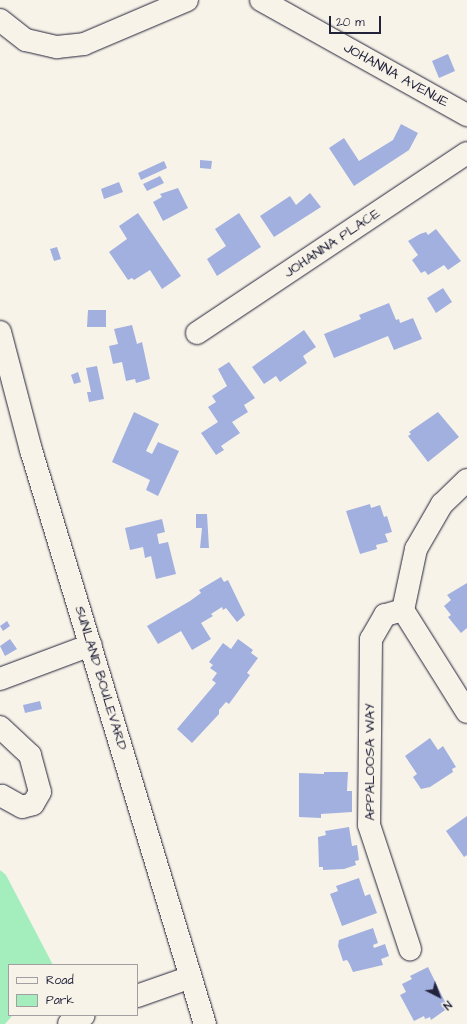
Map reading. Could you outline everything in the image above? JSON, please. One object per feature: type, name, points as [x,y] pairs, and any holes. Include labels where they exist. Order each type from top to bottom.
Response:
[{"type":"street","points":[[0,20],[26,40],[57,47],[84,44],[187,0]]},
{"type":"street","name":"JOHANNA AVENUE","points":[[274,3],[467,115]]},
{"type":"street","name":"JOHANNA PLACE","points":[[197,333],[467,153]]},
{"type":"street","name":"SUNLAND BOULEVARD","points":[[0,332],[31,450],[205,1024]]},
{"type":"street","points":[[467,480],[442,504],[416,549],[403,610],[467,712]]},
{"type":"street","name":"APPALOOSA WAY","points":[[403,610],[385,615],[371,639],[369,825],[410,949]]},
{"type":"street","points":[[0,679],[91,645]]},
{"type":"street","points":[[0,727],[30,755],[40,792],[33,804],[22,806],[2,796]]},
{"type":"street","points":[[138,996],[191,977]]},
{"type":"street","points":[[69,1024],[82,1016]]},
{"type":"green space","points":[[0,870],[6,875],[52,964],[8,964],[8,1016],[12,1016],[5,1024],[0,1024]]},
{"type":"building","points":[[448,54],[455,71],[439,78],[432,61]]},
{"type":"building","points":[[401,124],[418,133],[409,150],[354,186],[329,148],[344,138],[359,161],[393,140]]},
{"type":"building","points":[[200,160],[212,161],[211,169],[200,168]]},
{"type":"building","points":[[164,161],[167,168],[141,180],[138,173]]},
{"type":"building","points":[[160,176],[164,183],[147,191],[143,184]]},
{"type":"building","points":[[119,182],[123,192],[104,199],[101,189]]},
{"type":"building","points":[[178,188],[188,208],[163,221],[153,202],[162,197],[160,194]]},
{"type":"building","points":[[310,193],[321,207],[274,237],[260,216],[290,196],[296,205]]},
{"type":"building","points":[[138,213],[181,276],[162,289],[150,270],[134,280],[132,278],[128,280],[109,252],[127,239],[119,226]]},
{"type":"building","points":[[239,213],[261,247],[217,276],[207,259],[226,246],[215,229]]},
{"type":"building","points":[[436,229],[461,261],[448,270],[444,265],[428,275],[425,271],[421,273],[412,260],[418,255],[408,241],[426,232],[428,235]]},
{"type":"building","points":[[57,247],[61,259],[54,261],[50,249]]},
{"type":"building","points":[[443,288],[452,302],[436,313],[427,298]]},
{"type":"building","points":[[389,303],[396,320],[399,319],[400,323],[413,318],[422,339],[394,350],[388,336],[334,358],[324,334],[361,319],[359,315]]},
{"type":"building","points":[[88,310],[106,310],[106,327],[87,327]]},
{"type":"building","points":[[132,325],[137,344],[142,342],[150,379],[136,383],[135,379],[126,381],[122,362],[113,364],[109,346],[118,344],[114,329]]},
{"type":"building","points":[[304,330],[316,347],[303,356],[307,363],[280,382],[276,376],[264,384],[252,367]]},
{"type":"building","points":[[229,362],[255,398],[244,405],[248,412],[232,422],[240,433],[221,446],[224,450],[216,455],[201,433],[218,422],[208,407],[216,402],[212,396],[227,386],[218,369]]},
{"type":"building","points":[[97,366],[104,399],[89,402],[87,392],[91,392],[86,368]]},
{"type":"building","points":[[78,372],[81,382],[74,384],[71,375]]},
{"type":"building","points":[[134,412],[159,424],[146,451],[152,454],[158,442],[179,451],[158,496],[146,490],[150,480],[112,462]]},
{"type":"building","points":[[438,412],[459,437],[428,462],[408,436],[411,434],[409,432]]},
{"type":"building","points":[[370,504],[371,508],[380,505],[384,517],[387,516],[392,532],[385,534],[388,542],[376,545],[377,549],[360,554],[346,511]]},
{"type":"building","points":[[196,514],[207,514],[209,548],[200,548],[202,528],[196,528]]},
{"type":"building","points":[[162,519],[165,532],[157,534],[159,544],[168,542],[176,574],[156,579],[151,556],[145,558],[143,547],[130,550],[125,528]]},
{"type":"building","points":[[221,577],[224,582],[228,580],[245,615],[237,622],[226,608],[223,610],[222,607],[211,614],[213,616],[201,623],[211,639],[192,650],[181,631],[158,644],[147,626],[190,601],[201,593],[199,590]]},
{"type":"building","points":[[467,583],[467,628],[461,633],[448,617],[451,615],[444,606],[451,600],[447,595]]},
{"type":"building","points":[[7,621],[10,626],[3,631],[0,626]]},
{"type":"building","points":[[10,639],[17,649],[5,656],[0,646]]},
{"type":"building","points":[[238,639],[253,650],[251,653],[258,658],[247,673],[250,675],[229,704],[226,702],[219,710],[219,714],[192,743],[177,729],[216,683],[212,680],[217,673],[210,668],[213,665],[209,662],[223,643],[231,649]]},
{"type":"building","points":[[40,701],[42,709],[25,713],[23,705]]},
{"type":"building","points":[[430,738],[438,750],[443,746],[456,767],[452,769],[453,772],[430,787],[421,789],[413,777],[417,774],[405,756]]},
{"type":"building","points":[[324,772],[348,772],[347,791],[352,791],[352,812],[321,814],[321,818],[299,817],[299,773],[324,774]]},
{"type":"building","points":[[467,816],[467,855],[464,857],[446,831]]},
{"type":"building","points":[[349,827],[352,846],[357,845],[359,860],[355,861],[356,865],[344,869],[323,870],[323,867],[319,867],[318,837],[326,835],[325,831]]},
{"type":"building","points":[[359,878],[365,896],[370,894],[377,913],[342,926],[330,894],[338,891],[336,886]]},
{"type":"building","points":[[373,928],[378,943],[373,945],[374,948],[385,944],[389,956],[381,959],[383,965],[353,972],[347,960],[343,961],[338,946],[339,940]]},
{"type":"building","points":[[428,967],[448,1008],[431,1020],[430,1017],[425,1019],[424,1016],[414,1021],[400,995],[406,992],[402,984],[412,979],[410,976]]}]
